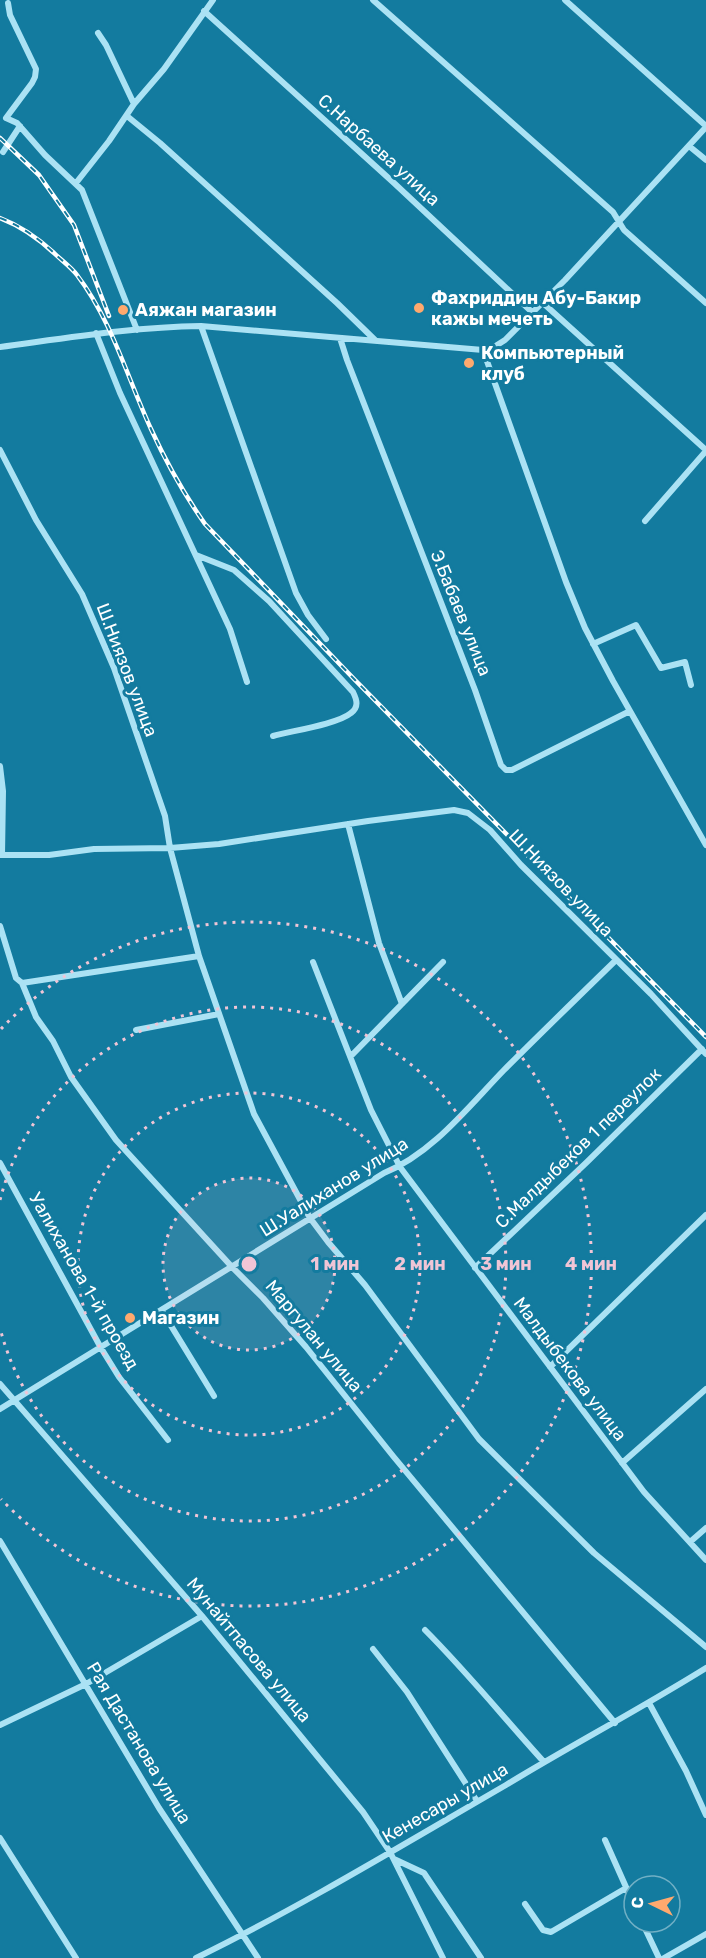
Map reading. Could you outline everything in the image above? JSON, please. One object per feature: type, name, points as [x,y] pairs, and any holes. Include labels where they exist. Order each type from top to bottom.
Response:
[{"type":"street","points":[[76,183],[134,104],[164,69],[205,6],[213,0]]},
{"type":"street","points":[[374,0],[613,212],[624,230],[706,303]]},
{"type":"street","points":[[0,347],[96,333],[201,326],[483,350],[494,347],[505,340],[543,303],[706,126],[565,0]]},
{"type":"street","points":[[8,3],[10,15],[36,69],[33,83],[6,118],[20,126],[45,155],[76,183],[86,200],[137,330]]},
{"type":"street","name":"С.Нарбаева улица","points":[[205,6],[533,313]]},
{"type":"street","points":[[98,33],[134,104]]},
{"type":"street","points":[[127,116],[160,143],[375,340]]},
{"type":"street","points":[[3,152],[20,126]]},
{"type":"street","points":[[689,146],[706,160]]},
{"type":"street","points":[[543,303],[706,451],[645,521]]},
{"type":"street","points":[[201,326],[296,593],[308,615],[326,639]]},
{"type":"street","points":[[96,333],[129,413],[230,629],[247,682]]},
{"type":"street","name":"Э.Бабаев улица","points":[[340,338],[402,506],[475,690],[501,765],[506,770],[512,770],[630,711]]},
{"type":"street","points":[[483,350],[566,582],[593,644],[706,845]]},
{"type":"street","name":"Ш.Ниязов улица","points":[[0,450],[36,520],[82,594],[114,668],[165,816],[199,956],[254,1114],[310,1218],[365,1285],[479,1438],[594,1553],[706,1647]]},
{"type":"street","points":[[196,555],[234,570],[269,601],[357,699],[357,706],[352,713],[336,720],[273,736]]},
{"type":"street","points":[[593,644],[636,625],[661,668],[685,662],[692,685]]},
{"type":"street","name":"Ш.Ниязов улица","points":[[0,766],[3,791],[1,855],[49,855],[94,849],[171,848],[219,844],[454,810],[468,813],[490,830],[615,961]]},
{"type":"street","points":[[348,824],[379,943],[402,1004]]},
{"type":"street","name":"Маргулан улица","points":[[0,926],[16,978],[22,983],[36,1017],[53,1041],[71,1077],[116,1140],[232,1267],[264,1298],[306,1347],[400,1465],[615,1723]]},
{"type":"street","points":[[22,983],[199,956]]},
{"type":"street","points":[[615,961],[651,994],[704,1052]]},
{"type":"street","name":"Ш.Уалиханов улица","points":[[0,1409],[384,1173],[412,1159],[446,1129],[615,961]]},
{"type":"street","name":"Малдыбекова улица","points":[[313,962],[371,1110],[400,1167],[644,1492],[706,1560]]},
{"type":"street","points":[[351,1056],[443,962]]},
{"type":"street","points":[[136,1030],[219,1014]]},
{"type":"street","name":"С.Малдыбеков 1 переулок","points":[[475,1268],[704,1052]]},
{"type":"street","name":"Уалиханова 1-й проезд","points":[[0,1163],[101,1348],[119,1377],[168,1440]]},
{"type":"street","points":[[550,1367],[706,1215]]},
{"type":"street","points":[[162,1311],[214,1396]]},
{"type":"street","name":"Мунайтпасова улица","points":[[0,1384],[202,1616],[363,1812],[392,1855],[442,1958]]},
{"type":"street","points":[[622,1463],[706,1389]]},
{"type":"street","points":[[690,1542],[706,1528]]},
{"type":"street","name":"Рая Дастанова улица","points":[[0,1541],[159,1808],[258,1958]]},
{"type":"street","points":[[0,1725],[86,1684],[202,1616]]},
{"type":"street","points":[[425,1630],[462,1668],[544,1762]]},
{"type":"street","points":[[373,1649],[407,1692],[477,1801]]},
{"type":"street","name":"Кенесары улица","points":[[196,1958],[392,1855],[477,1801],[650,1703],[706,1668]]},
{"type":"street","points":[[650,1703],[706,1815]]},
{"type":"street","points":[[0,1838],[76,1958]]},
{"type":"street","points":[[605,1840],[622,1878]]},
{"type":"street","points":[[392,1855],[424,1873],[481,1958]]},
{"type":"street","points":[[525,1904],[543,1930],[551,1932],[622,1889]]},
{"type":"street","points":[[648,1934],[659,1958]]},
{"type":"street","points":[[664,1958],[706,1934]]},
{"type":"railway","points":[[0,138],[39,175],[74,225],[109,316]]},
{"type":"railway","points":[[0,218],[42,242],[75,272],[100,311],[163,454],[205,524],[706,1037]]},
{"type":"place","name":"Фахриддин Абу-Бакир кажы мечеть","points":[[419,308]]},
{"type":"place","name":"Аяжан магазин","points":[[123,310]]},
{"type":"place","name":"Компьютерный клуб","points":[[469,363]]},
{"type":"place","name":"Магазин","points":[[130,1318]]}]
